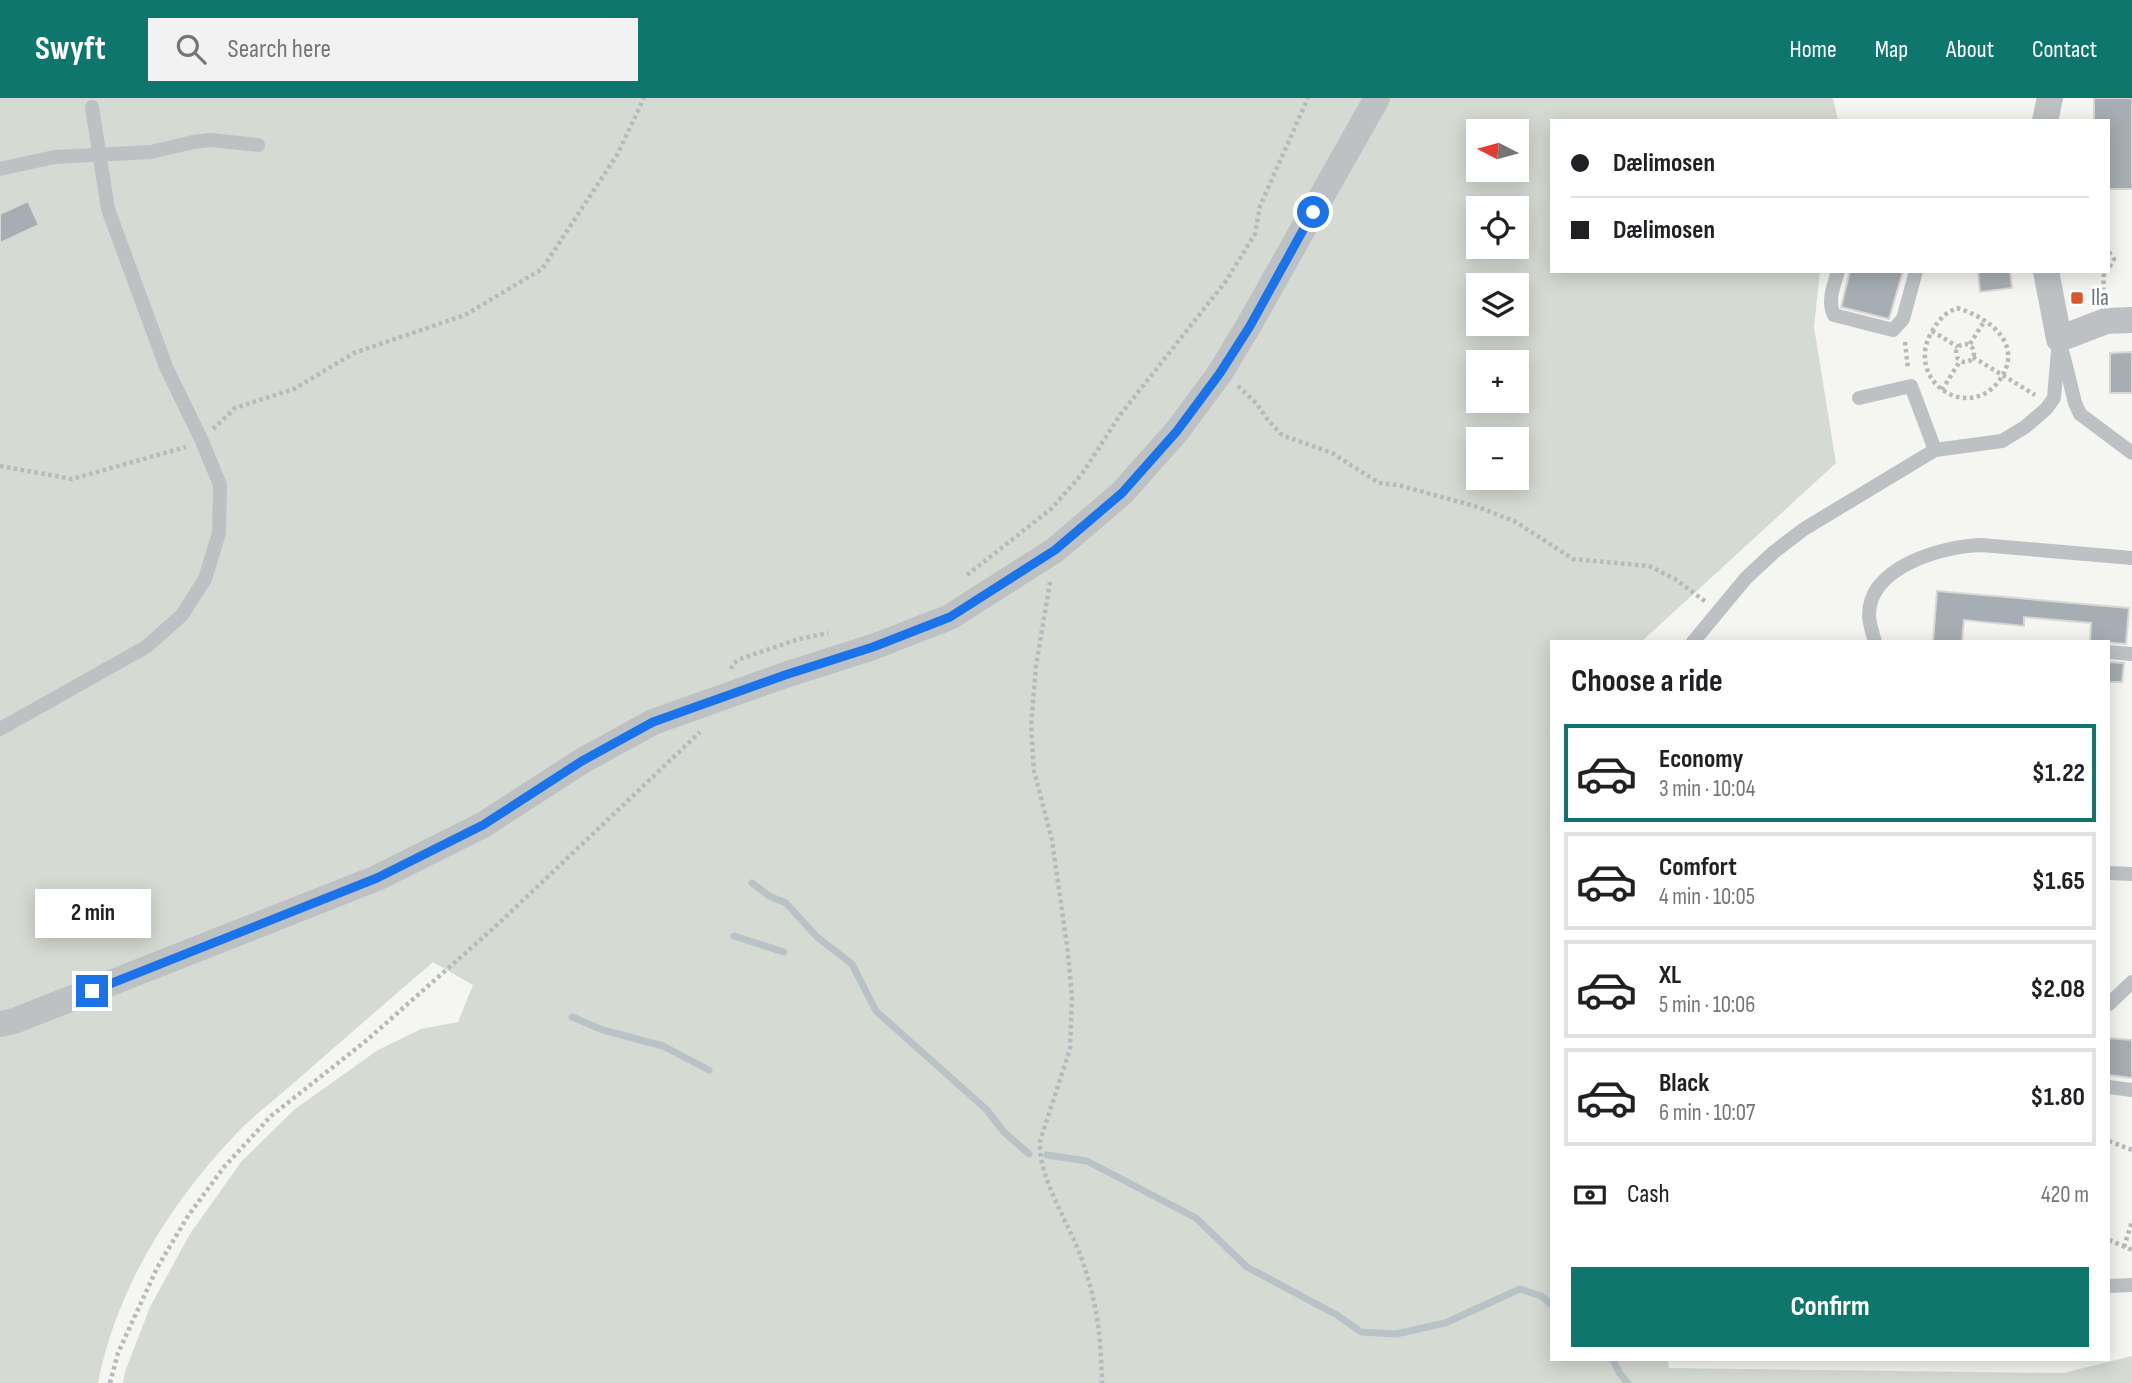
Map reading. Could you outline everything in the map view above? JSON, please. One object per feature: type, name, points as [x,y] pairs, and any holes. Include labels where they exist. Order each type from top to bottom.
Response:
[{"type":"street","points":[[0,1024],[14,1021],[377,878],[483,825],[582,761],[653,722],[873,647],[950,617],[1055,550],[1122,493],[1177,431],[1220,373],[1250,326],[1377,98]]},
{"type":"street","points":[[2045,119],[2050,98]]},
{"type":"street","points":[[2046,273],[2059,339],[2106,321],[2132,320]]},
{"type":"lane","points":[[0,729],[146,647],[181,615],[205,579],[219,533],[220,485],[166,367],[108,209],[92,107]]},
{"type":"lane","points":[[0,169],[54,157],[151,152],[210,140],[258,145]]},
{"type":"lane","points":[[1837,273],[1831,298],[1833,314],[1887,330],[1893,330],[1903,319],[1915,273]]},
{"type":"lane","points":[[1695,640],[1765,561],[1804,529],[1936,450],[2002,441],[2025,427],[2054,398],[2059,339]]},
{"type":"lane","points":[[2059,339],[2080,414],[2132,453]]},
{"type":"lane","points":[[1859,398],[1911,386],[1936,450]]},
{"type":"lane","points":[[1874,640],[1869,614],[1874,597],[1884,580],[1899,569],[1937,551],[1956,546],[1982,545],[2132,558]]},
{"type":"lane","points":[[2110,652],[2132,654]]},
{"type":"lane","points":[[2110,873],[2132,874]]},
{"type":"lane","points":[[2110,1003],[2132,982]]},
{"type":"lane","points":[[2110,1087],[2132,1090]]},
{"type":"lane","points":[[2110,1286],[2132,1285]]},
{"type":"path","points":[[0,466],[72,479],[177,451],[202,441],[235,408],[294,389],[354,353],[465,315],[542,269],[617,155],[644,98]]},
{"type":"path","points":[[956,583],[1051,509],[1082,474],[1119,415],[1226,282],[1255,234],[1260,206],[1295,122],[1308,98]]},
{"type":"path","points":[[1957,308],[1976,314],[1997,329],[2006,347],[2007,357],[2003,375],[1994,387],[1972,398],[1959,398],[1942,390],[1929,377],[1925,366],[1924,353],[1932,331],[1944,314],[1957,308]]},
{"type":"path","points":[[1903,319],[1911,386]]},
{"type":"path","points":[[1970,344],[1985,320]]},
{"type":"path","points":[[1932,331],[1958,347]]},
{"type":"path","points":[[1960,361],[1956,355],[1958,347],[1970,344]]},
{"type":"path","points":[[1960,361],[1973,358],[1975,352],[1970,344]]},
{"type":"path","points":[[1973,358],[2049,404]]},
{"type":"path","points":[[1942,390],[1960,361]]},
{"type":"path","points":[[1220,373],[1249,396],[1282,435],[1332,453],[1379,483],[1398,485],[1516,522],[1573,559],[1649,566],[1675,579],[1718,611]]},
{"type":"path","points":[[1055,550],[1036,666],[1031,726],[1034,771],[1052,839],[1072,998],[1070,1049],[1041,1141],[1040,1152],[1049,1182],[1080,1255],[1097,1308],[1102,1383]]},
{"type":"path","points":[[110,1383],[118,1353],[136,1309],[188,1216],[224,1167],[271,1116],[367,1040],[574,854],[698,735],[727,695],[733,664],[740,659],[799,639],[834,632]]},
{"type":"path","points":[[2110,1141],[2132,1150]]},
{"type":"path","points":[[2124,1247],[2132,1221]]},
{"type":"path","points":[[2110,1240],[2132,1250]]},
{"type":"shaded area","points":[[0,98],[1833,98],[1838,119],[1550,119],[1550,273],[1820,273],[1814,327],[1836,463],[1643,640],[1550,640],[1550,1361],[1668,1361],[1669,1368],[2063,1373],[2132,1356],[2132,1383],[123,1383],[150,1307],[190,1234],[241,1162],[295,1109],[378,1050],[421,1029],[458,1022],[473,985],[433,962],[250,1120],[212,1160],[149,1249],[132,1281],[106,1348],[98,1383],[0,1383]]},
{"type":"building","points":[[2094,98],[2132,98],[2132,189],[2110,189],[2110,119],[2094,119]]},
{"type":"building","points":[[28,201],[39,225],[0,243],[0,214]]},
{"type":"building","points":[[1850,273],[1902,273],[1889,319],[1841,307]]},
{"type":"building","points":[[1978,273],[2010,273],[2012,288],[1980,292]]},
{"type":"building","points":[[2132,352],[2132,393],[2110,393],[2110,353]]},
{"type":"building","points":[[1937,591],[2129,608],[2126,644],[2110,643],[2110,640],[2090,640],[2091,623],[2024,617],[2024,626],[1964,620],[1962,640],[1933,640]]},
{"type":"building","points":[[2110,662],[2124,663],[2122,682],[2110,682]]},
{"type":"building","points":[[2110,1038],[2132,1040],[2132,1078],[2110,1075]]},
{"type":"waterway","points":[[752,883],[769,896],[786,903],[817,937],[852,964],[876,1011],[987,1110],[1004,1132],[1029,1154]]},
{"type":"waterway","points":[[734,936],[784,952]]},
{"type":"waterway","points":[[572,1017],[603,1030],[663,1046],[709,1070]]},
{"type":"waterway","points":[[1047,1155],[1087,1161],[1196,1218],[1247,1267],[1337,1315],[1361,1332],[1396,1334],[1445,1323],[1520,1289],[1541,1296],[1550,1303]]},
{"type":"waterway","points":[[1614,1361],[1628,1383]]},
{"type":"place","name":"Ila","points":[[2077,298]]},
{"type":"route","points":[[92,991],[377,878],[483,825],[582,761],[653,722],[873,647],[950,617],[1055,550],[1122,493],[1177,431],[1220,373],[1250,326],[1313,212]]}]
